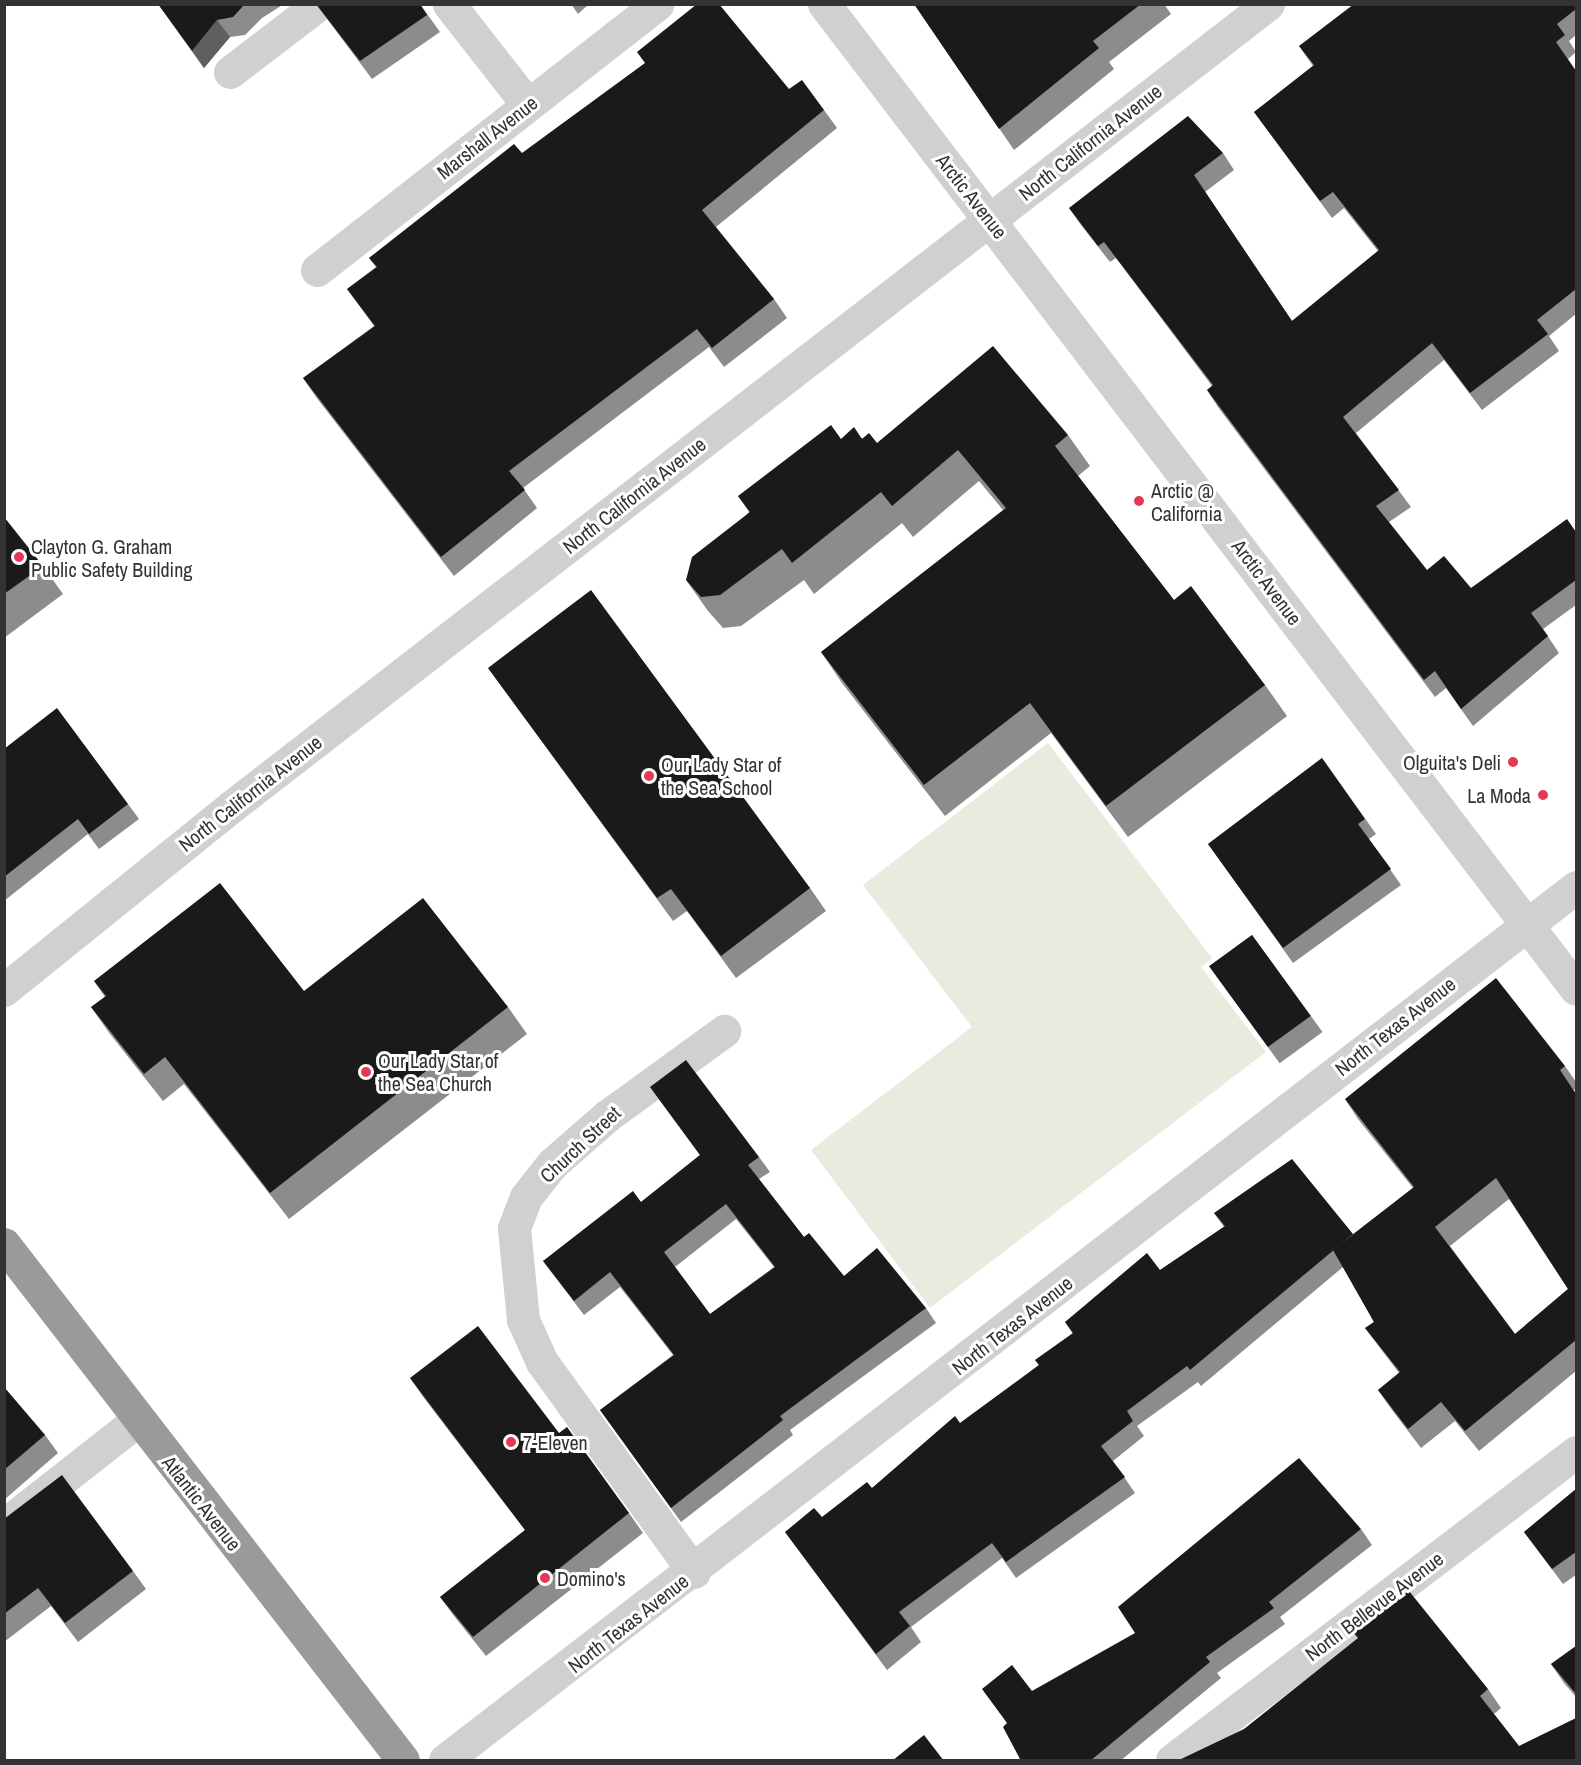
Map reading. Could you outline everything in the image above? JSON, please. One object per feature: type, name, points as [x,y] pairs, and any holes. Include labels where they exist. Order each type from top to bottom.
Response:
[{"type":"highway","name":"Atlantic Avenue","points":[[4,1244],[403,1761]]},
{"type":"street","points":[[230,72],[319,4]]},
{"type":"street","points":[[449,4],[528,105]]},
{"type":"street","name":"Marshall Avenue","points":[[317,270],[658,4]]},
{"type":"street","name":"Arctic Avenue","points":[[824,4],[1576,989]]},
{"type":"street","name":"North California Avenue","points":[[4,990],[232,806],[1268,4]]},
{"type":"street","name":"North Texas Avenue","points":[[446,1761],[694,1572],[1576,887]]},
{"type":"street","name":"Church Street","points":[[694,1572],[542,1362],[524,1320],[514,1228],[526,1197],[552,1164],[607,1116],[724,1031]]},
{"type":"street","points":[[4,1525],[138,1420]]},
{"type":"street","name":"North Bellevue Avenue","points":[[1172,1761],[1576,1452]]},
{"type":"shaded area","points":[[1048,743],[1212,958],[1201,967],[1266,1052],[930,1308],[811,1150],[972,1027],[863,885]]},
{"type":"building","points":[[158,4],[245,4],[233,17],[217,20],[192,51]]},
{"type":"building","points":[[316,4],[420,4],[427,15],[360,61]]},
{"type":"building","points":[[697,4],[719,4],[789,89],[802,80],[824,110],[702,210],[774,299],[712,348],[697,329],[509,471],[525,490],[441,557],[303,378],[375,326],[347,289],[377,267],[369,258],[514,144],[522,153],[645,63],[637,52]]},
{"type":"building","points":[[914,4],[1141,4],[1093,41],[1099,48],[999,129]]},
{"type":"building","points":[[1354,4],[1576,4],[1576,9],[1557,24],[1565,35],[1556,42],[1576,71],[1576,289],[1537,320],[1548,334],[1470,393],[1432,343],[1343,417],[1399,490],[1376,506],[1427,570],[1444,556],[1471,588],[1567,519],[1576,532],[1576,580],[1531,613],[1548,636],[1461,709],[1435,671],[1424,680],[1207,390],[1213,385],[1104,242],[1098,246],[1069,208],[1188,116],[1223,153],[1194,175],[1292,321],[1379,250],[1333,192],[1320,201],[1254,112],[1314,65],[1299,46]]},
{"type":"building","points":[[993,346],[1068,435],[1055,446],[1174,600],[1191,586],[1265,685],[1106,806],[1030,703],[924,785],[821,652],[1006,508],[958,450],[892,506],[881,492],[792,563],[782,549],[720,595],[701,597],[686,580],[692,557],[750,512],[738,496],[831,425],[841,439],[854,427],[862,439],[869,433],[877,443]]},
{"type":"building","points":[[4,517],[43,566],[4,594]]},
{"type":"building","points":[[591,590],[810,888],[721,956],[671,889],[657,898],[488,668]]},
{"type":"building","points":[[57,708],[128,804],[89,834],[78,819],[4,877],[4,749]]},
{"type":"building","points":[[1322,758],[1365,819],[1358,824],[1391,869],[1283,948],[1208,844]]},
{"type":"building","points":[[220,883],[304,991],[423,898],[508,1007],[270,1193],[165,1057],[144,1074],[91,1007],[106,996],[94,981]]},
{"type":"building","points":[[1252,935],[1311,1016],[1268,1047],[1209,966]]},
{"type":"building","points":[[1496,978],[1565,1066],[1560,1070],[1576,1094],[1576,1340],[1465,1431],[1441,1402],[1408,1429],[1378,1390],[1400,1372],[1365,1328],[1374,1322],[1333,1250],[1414,1187],[1345,1099]],"holes":[[[1496,1178],[1568,1289],[1515,1334],[1435,1227]]]},
{"type":"building","points":[[686,1060],[759,1157],[748,1165],[804,1237],[809,1233],[844,1276],[877,1248],[926,1308],[780,1416],[783,1420],[671,1508],[600,1410],[674,1355],[610,1272],[574,1301],[543,1261],[633,1191],[641,1202],[700,1155],[650,1087]],"holes":[[[726,1204],[775,1267],[710,1314],[664,1252]]]},
{"type":"building","points":[[1292,1159],[1353,1234],[1190,1370],[1187,1366],[1127,1411],[1133,1421],[1101,1446],[1125,1477],[1006,1562],[992,1543],[899,1612],[910,1626],[876,1654],[785,1532],[814,1508],[822,1517],[867,1482],[872,1488],[955,1416],[960,1423],[1039,1365],[1035,1360],[1073,1333],[1065,1322],[1147,1253],[1160,1270],[1225,1226],[1214,1213]]},
{"type":"building","points":[[478,1326],[559,1433],[567,1427],[629,1513],[473,1637],[440,1597],[525,1530],[410,1378]]},
{"type":"building","points":[[4,1387],[45,1435],[4,1470]]},
{"type":"building","points":[[1299,1458],[1361,1529],[1269,1602],[1274,1608],[1206,1657],[1210,1662],[1090,1761],[1021,1761],[1003,1727],[1007,1723],[982,1689],[1012,1665],[1032,1691],[1135,1633],[1118,1607]]},
{"type":"building","points":[[62,1475],[133,1571],[65,1623],[38,1588],[4,1614],[4,1519]]},
{"type":"building","points":[[1576,1489],[1576,1552],[1552,1569],[1524,1532]]},
{"type":"building","points":[[1409,1591],[1488,1689],[1480,1696],[1519,1746],[1576,1718],[1576,1761],[1177,1761],[1244,1729],[1358,1638],[1352,1631]]},
{"type":"building","points":[[1576,1646],[1576,1694],[1551,1664]]},
{"type":"building","points":[[924,1735],[944,1761],[892,1761]]},
{"type":"place","name":"Arctic @ California","points":[[1139,501]]},
{"type":"place","name":"Clayton G. Graham Public Safety Building","points":[[19,557]]},
{"type":"place","name":"Olguita's Deli","points":[[1513,762]]},
{"type":"place","name":"Our Lady Star of the Sea School","points":[[649,776]]},
{"type":"place","name":"La Moda","points":[[1543,795]]},
{"type":"place","name":"Our Lady Star of the Sea Church","points":[[366,1072]]},
{"type":"place","name":"7-Eleven","points":[[511,1442]]},
{"type":"place","name":"Domino's","points":[[545,1578]]}]
